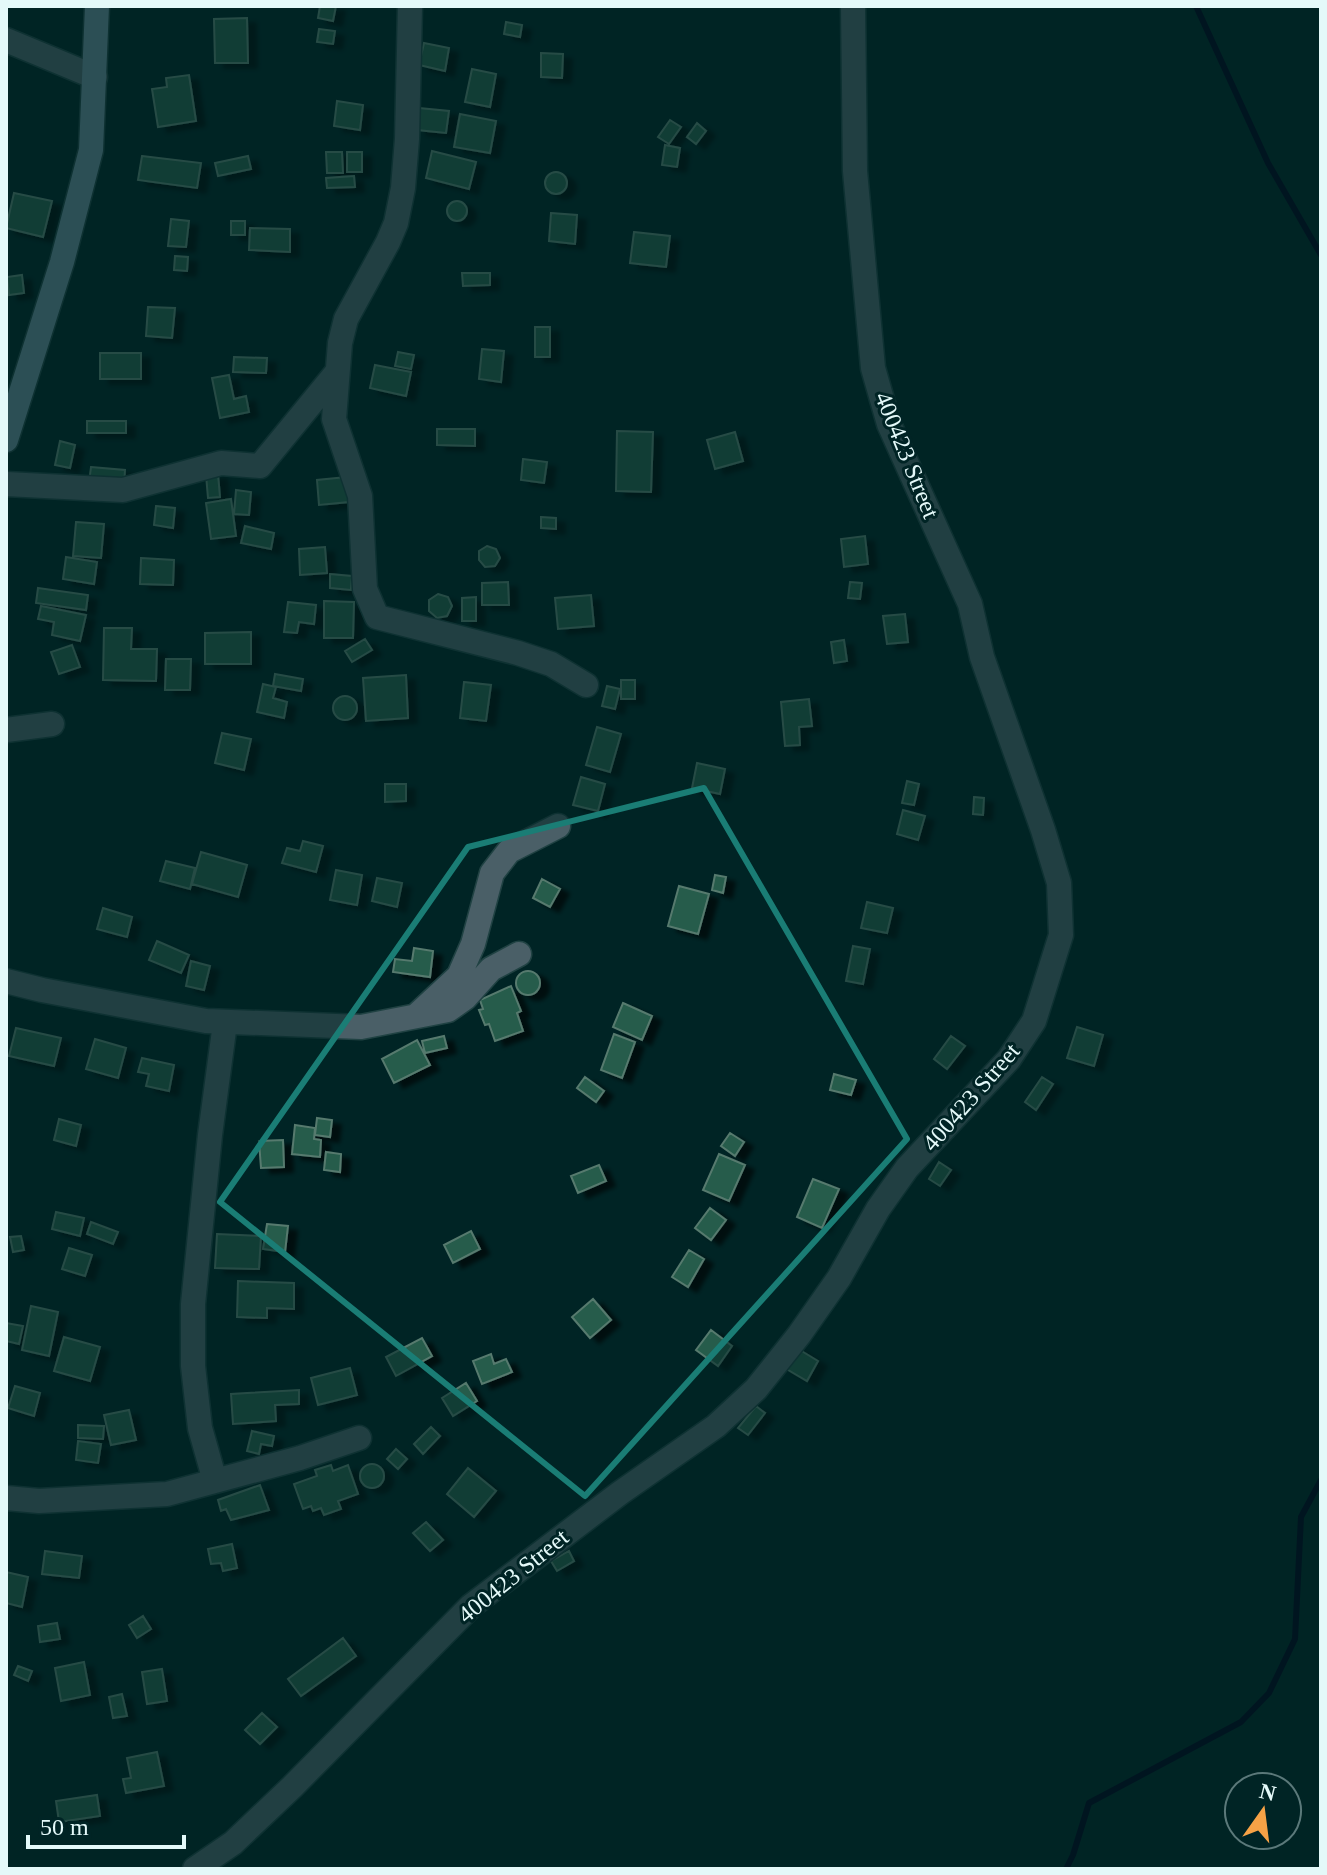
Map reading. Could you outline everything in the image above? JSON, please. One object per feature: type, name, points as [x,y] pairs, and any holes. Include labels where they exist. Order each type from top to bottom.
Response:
[{"type":"street","points":[[6,440],[62,262],[91,150],[97,6]]},
{"type":"street","points":[[410,6],[403,188],[396,223],[346,319],[337,372],[334,419],[360,496],[365,589],[377,617],[518,653],[551,664],[586,685]]},
{"type":"street","name":"400423 Street","points":[[195,1869],[233,1843],[292,1787],[471,1606],[598,1509],[716,1426],[756,1389],[839,1278],[878,1209],[907,1168],[1009,1059],[1034,1021],[1061,935],[1059,883],[982,657],[970,604],[889,424],[873,368],[855,171],[853,6]]},
{"type":"street","points":[[6,40],[95,77]]},
{"type":"street","points":[[6,484],[123,490],[221,463],[260,466],[337,372]]},
{"type":"street","points":[[6,730],[52,724]]},
{"type":"street","points":[[412,1019],[459,976],[473,944],[492,873],[509,851],[558,826]]},
{"type":"street","points":[[6,981],[225,1023],[361,1027],[448,1010],[465,998],[491,969],[519,954]]},
{"type":"street","points":[[215,1481],[200,1428],[193,1366],[193,1304],[225,1023]]},
{"type":"street","points":[[6,1498],[39,1501],[167,1494],[300,1458],[359,1438]]},
{"type":"highlighted area","points":[[704,788],[907,1139],[585,1496],[220,1202],[468,847]]},
{"type":"building","points":[[320,6],[336,6],[333,21],[318,18]]},
{"type":"building","points":[[247,18],[248,63],[215,63],[214,19]]},
{"type":"building","points":[[506,22],[522,25],[520,37],[504,34]]},
{"type":"building","points":[[319,29],[335,31],[333,44],[317,42]]},
{"type":"building","points":[[424,43],[449,48],[445,71],[419,65]]},
{"type":"building","points":[[541,53],[563,54],[562,78],[541,77]]},
{"type":"building","points":[[472,69],[496,74],[490,107],[465,102]]},
{"type":"building","points":[[189,75],[196,121],[158,127],[152,89],[167,87],[166,78]]},
{"type":"building","points":[[337,101],[363,105],[360,130],[334,126]]},
{"type":"building","points":[[419,108],[449,111],[446,133],[417,130]]},
{"type":"building","points":[[460,114],[496,121],[490,153],[454,147]]},
{"type":"building","points":[[670,120],[681,127],[669,144],[658,137]]},
{"type":"building","points":[[697,123],[706,131],[696,144],[687,137]]},
{"type":"building","points":[[665,145],[680,148],[677,167],[662,165]]},
{"type":"building","points":[[432,151],[476,162],[469,189],[426,178]]},
{"type":"building","points":[[326,152],[342,152],[343,173],[327,173]]},
{"type":"building","points":[[347,152],[362,152],[362,172],[347,172]]},
{"type":"building","points":[[142,156],[201,163],[197,188],[138,180]]},
{"type":"building","points":[[248,156],[251,169],[218,176],[215,163]]},
{"type":"building","points":[[556,172],[564,175],[567,183],[564,191],[556,194],[548,191],[545,183],[548,175]]},
{"type":"building","points":[[354,176],[355,187],[327,188],[326,178]]},
{"type":"building","points":[[14,193],[52,201],[43,237],[6,228]]},
{"type":"building","points":[[457,201],[464,204],[467,211],[464,218],[457,221],[450,218],[447,211],[450,204]]},
{"type":"building","points":[[551,213],[577,215],[575,244],[549,241]]},
{"type":"building","points":[[171,219],[189,221],[186,247],[168,246]]},
{"type":"building","points":[[231,221],[245,221],[245,235],[231,235]]},
{"type":"building","points":[[250,228],[290,229],[290,252],[249,250]]},
{"type":"building","points":[[634,232],[670,236],[666,267],[630,263]]},
{"type":"building","points":[[175,256],[188,257],[187,271],[174,270]]},
{"type":"building","points":[[462,273],[490,273],[490,285],[463,286]]},
{"type":"building","points":[[22,275],[24,293],[9,295],[7,277]]},
{"type":"building","points":[[148,307],[175,308],[172,338],[146,336]]},
{"type":"building","points":[[535,327],[550,327],[550,357],[535,357]]},
{"type":"building","points":[[482,349],[504,351],[501,382],[479,379]]},
{"type":"building","points":[[398,352],[414,355],[411,369],[395,366]]},
{"type":"building","points":[[100,353],[141,353],[141,379],[100,379]]},
{"type":"building","points":[[234,357],[267,358],[266,373],[233,372]]},
{"type":"building","points":[[375,365],[411,372],[406,396],[370,388]]},
{"type":"building","points":[[229,375],[234,399],[246,396],[249,412],[220,418],[212,378]]},
{"type":"building","points":[[87,421],[126,421],[126,433],[87,433]]},
{"type":"building","points":[[437,429],[475,429],[475,446],[437,445]]},
{"type":"building","points":[[617,431],[653,432],[651,492],[616,491]]},
{"type":"building","points":[[735,432],[743,461],[715,469],[707,440]]},
{"type":"building","points":[[60,441],[75,445],[70,468],[55,465]]},
{"type":"building","points":[[523,459],[547,462],[544,483],[521,480]]},
{"type":"building","points":[[91,467],[125,470],[124,486],[89,483]]},
{"type":"building","points":[[218,474],[220,497],[208,498],[206,475]]},
{"type":"building","points":[[346,477],[349,502],[319,505],[317,480]]},
{"type":"building","points":[[236,490],[251,492],[249,515],[234,514]]},
{"type":"building","points":[[231,499],[236,536],[211,539],[206,503]]},
{"type":"building","points":[[156,506],[175,508],[173,528],[154,525]]},
{"type":"building","points":[[541,517],[556,518],[556,529],[541,528]]},
{"type":"building","points":[[76,522],[104,524],[101,558],[73,556]]},
{"type":"building","points":[[245,526],[274,533],[271,549],[241,543]]},
{"type":"building","points":[[865,536],[868,564],[844,567],[841,539]]},
{"type":"building","points":[[487,546],[496,549],[500,558],[495,566],[485,567],[479,560],[479,551]]},
{"type":"building","points":[[325,547],[327,573],[300,575],[299,549]]},
{"type":"building","points":[[66,557],[97,562],[94,584],[63,579]]},
{"type":"building","points":[[141,558],[174,560],[173,585],[140,584]]},
{"type":"building","points":[[330,574],[352,576],[351,590],[330,588]]},
{"type":"building","points":[[508,582],[509,605],[482,605],[482,583]]},
{"type":"building","points":[[850,582],[862,583],[860,599],[848,598]]},
{"type":"building","points":[[38,588],[88,595],[86,610],[36,603]]},
{"type":"building","points":[[438,594],[448,597],[452,606],[447,616],[437,618],[429,611],[429,600]]},
{"type":"building","points":[[591,595],[594,626],[558,629],[555,598]]},
{"type":"building","points":[[476,597],[476,621],[462,621],[462,598]]},
{"type":"building","points":[[324,601],[354,602],[353,638],[324,638]]},
{"type":"building","points":[[288,602],[316,605],[314,624],[299,622],[297,633],[284,632]]},
{"type":"building","points":[[41,606],[86,615],[80,641],[52,635],[54,622],[38,619]]},
{"type":"building","points":[[905,614],[908,642],[887,644],[883,616]]},
{"type":"building","points":[[104,628],[132,628],[131,649],[157,649],[156,681],[103,680]]},
{"type":"building","points":[[251,632],[251,664],[205,664],[205,633]]},
{"type":"building","points":[[365,639],[372,650],[352,662],[345,651]]},
{"type":"building","points":[[844,640],[847,661],[834,663],[831,642]]},
{"type":"building","points":[[72,645],[80,667],[59,674],[51,652]]},
{"type":"building","points":[[166,659],[191,659],[190,690],[165,690]]},
{"type":"building","points":[[275,674],[303,679],[301,691],[273,686]]},
{"type":"building","points":[[406,675],[408,718],[366,721],[363,678]]},
{"type":"building","points":[[621,680],[635,680],[635,699],[621,699]]},
{"type":"building","points":[[464,682],[491,685],[486,721],[460,718]]},
{"type":"building","points":[[263,684],[276,687],[273,698],[287,702],[284,718],[257,712]]},
{"type":"building","points":[[607,686],[620,689],[615,709],[602,706]]},
{"type":"building","points":[[345,696],[356,703],[357,708],[350,719],[345,720],[334,713],[333,708],[340,697]]},
{"type":"building","points":[[809,699],[812,726],[799,727],[800,745],[785,746],[781,702]]},
{"type":"building","points":[[597,727],[621,734],[610,772],[586,765]]},
{"type":"building","points":[[222,733],[251,739],[244,770],[215,763]]},
{"type":"building","points":[[697,763],[725,769],[720,794],[692,788]]},
{"type":"building","points":[[581,777],[605,784],[598,811],[573,805]]},
{"type":"building","points":[[907,781],[919,784],[914,805],[902,803]]},
{"type":"building","points":[[385,784],[406,784],[406,801],[385,802]]},
{"type":"building","points":[[974,797],[984,798],[983,815],[973,814]]},
{"type":"building","points":[[903,810],[925,816],[918,840],[897,834]]},
{"type":"building","points":[[303,841],[323,846],[316,872],[282,863],[287,848],[300,851]]},
{"type":"building","points":[[201,852],[247,865],[238,897],[192,884]]},
{"type":"building","points":[[166,861],[195,868],[190,889],[160,881]]},
{"type":"building","points":[[336,870],[362,875],[357,905],[330,900]]},
{"type":"building","points":[[715,875],[726,877],[723,893],[712,890]]},
{"type":"building","points":[[377,878],[402,883],[397,907],[372,901]]},
{"type":"building","points":[[542,879],[560,889],[550,907],[533,898]]},
{"type":"building","points":[[679,886],[709,894],[698,934],[668,926]]},
{"type":"building","points":[[867,902],[893,908],[887,933],[861,928]]},
{"type":"building","points":[[103,908],[132,917],[127,937],[97,929]]},
{"type":"building","points":[[157,941],[189,955],[181,973],[149,960]]},
{"type":"building","points":[[853,946],[870,949],[863,984],[846,981]]},
{"type":"building","points":[[414,948],[433,951],[430,977],[393,972],[395,959],[412,961]]},
{"type":"building","points":[[191,961],[210,966],[204,990],[186,986]]},
{"type":"building","points":[[528,971],[539,978],[540,983],[533,994],[528,995],[517,988],[516,983],[523,972]]},
{"type":"building","points":[[511,986],[521,1011],[517,1013],[523,1031],[495,1041],[489,1024],[485,1025],[479,1010],[483,1009],[480,1000]]},
{"type":"building","points":[[623,1003],[652,1016],[642,1040],[613,1027]]},
{"type":"building","points":[[1077,1027],[1103,1035],[1094,1066],[1067,1058]]},
{"type":"building","points":[[16,1028],[61,1038],[54,1066],[9,1056]]},
{"type":"building","points":[[614,1034],[635,1042],[622,1078],[601,1070]]},
{"type":"building","points":[[444,1036],[447,1048],[425,1053],[422,1041]]},
{"type":"building","points":[[951,1036],[965,1046],[947,1069],[934,1059]]},
{"type":"building","points":[[95,1039],[126,1048],[118,1078],[86,1069]]},
{"type":"building","points":[[417,1040],[430,1065],[394,1083],[382,1059]]},
{"type":"building","points":[[142,1058],[174,1065],[169,1091],[146,1086],[149,1074],[138,1072]]},
{"type":"building","points":[[834,1074],[856,1080],[851,1095],[830,1090]]},
{"type":"building","points":[[585,1077],[604,1091],[596,1102],[577,1088]]},
{"type":"building","points":[[1042,1077],[1053,1084],[1036,1110],[1025,1102]]},
{"type":"building","points":[[317,1118],[332,1120],[330,1137],[315,1135]]},
{"type":"building","points":[[59,1119],[81,1125],[76,1146],[54,1140]]},
{"type":"building","points":[[295,1125],[315,1128],[314,1139],[321,1140],[320,1157],[292,1154]]},
{"type":"building","points":[[730,1133],[744,1142],[735,1156],[721,1146]]},
{"type":"building","points":[[283,1140],[284,1167],[261,1168],[259,1141]]},
{"type":"building","points":[[326,1152],[341,1154],[340,1172],[324,1170]]},
{"type":"building","points":[[719,1154],[745,1165],[729,1201],[703,1190]]},
{"type":"building","points":[[939,1162],[951,1170],[940,1186],[929,1179]]},
{"type":"building","points":[[599,1165],[606,1181],[578,1193],[571,1176]]},
{"type":"building","points":[[813,1179],[839,1189],[822,1228],[797,1217]]},
{"type":"building","points":[[710,1208],[726,1220],[711,1240],[695,1228]]},
{"type":"building","points":[[56,1212],[84,1218],[80,1236],[52,1229]]},
{"type":"building","points":[[91,1222],[118,1232],[113,1244],[87,1234]]},
{"type":"building","points":[[267,1224],[288,1226],[285,1252],[263,1249]]},
{"type":"building","points":[[471,1231],[480,1249],[453,1263],[444,1245]]},
{"type":"building","points":[[217,1234],[261,1236],[259,1269],[215,1268]]},
{"type":"building","points":[[21,1236],[24,1250],[13,1252],[10,1237]]},
{"type":"building","points":[[69,1248],[92,1255],[85,1276],[62,1269]]},
{"type":"building","points":[[689,1250],[704,1259],[688,1287],[672,1277]]},
{"type":"building","points":[[238,1281],[294,1283],[294,1309],[267,1308],[267,1318],[237,1317]]},
{"type":"building","points":[[593,1299],[611,1320],[590,1338],[572,1317]]},
{"type":"building","points":[[31,1306],[58,1312],[49,1356],[22,1350]]},
{"type":"building","points":[[6,1323],[23,1326],[19,1344],[6,1341]]},
{"type":"building","points":[[711,1330],[732,1346],[718,1366],[696,1350]]},
{"type":"building","points":[[64,1337],[100,1347],[90,1381],[54,1371]]},
{"type":"building","points":[[422,1338],[432,1356],[396,1376],[386,1357]]},
{"type":"building","points":[[795,1347],[818,1361],[807,1381],[783,1367]]},
{"type":"building","points":[[491,1354],[494,1364],[506,1359],[512,1372],[482,1384],[473,1361]]},
{"type":"building","points":[[350,1368],[357,1395],[318,1405],[311,1378]]},
{"type":"building","points":[[466,1383],[477,1401],[453,1416],[442,1398]]},
{"type":"building","points":[[15,1386],[40,1393],[34,1416],[8,1408]]},
{"type":"building","points":[[299,1390],[299,1404],[275,1405],[276,1421],[233,1424],[231,1394]]},
{"type":"building","points":[[756,1406],[765,1413],[748,1435],[738,1428]]},
{"type":"building","points":[[129,1410],[136,1440],[111,1445],[104,1415]]},
{"type":"building","points":[[78,1425],[104,1426],[103,1439],[78,1438]]},
{"type":"building","points":[[431,1427],[440,1436],[423,1454],[414,1444]]},
{"type":"building","points":[[252,1431],[274,1436],[272,1446],[261,1444],[259,1454],[247,1451]]},
{"type":"building","points":[[78,1441],[101,1444],[98,1463],[76,1460]]},
{"type":"building","points":[[396,1449],[407,1459],[398,1469],[387,1459]]},
{"type":"building","points":[[372,1464],[380,1468],[384,1476],[380,1484],[372,1488],[364,1484],[360,1476],[364,1468]]},
{"type":"building","points":[[331,1465],[333,1471],[348,1465],[358,1494],[338,1501],[341,1509],[324,1515],[321,1508],[313,1511],[311,1506],[303,1509],[294,1484],[317,1476],[315,1470]]},
{"type":"building","points":[[468,1468],[496,1491],[474,1517],[447,1494]]},
{"type":"building","points":[[260,1485],[269,1510],[231,1520],[226,1509],[221,1511],[218,1500]]},
{"type":"building","points":[[426,1522],[443,1540],[430,1551],[413,1533]]},
{"type":"building","points":[[232,1544],[237,1568],[223,1571],[221,1563],[211,1564],[208,1549]]},
{"type":"building","points":[[45,1551],[82,1556],[79,1578],[42,1574]]},
{"type":"building","points":[[569,1551],[574,1561],[557,1571],[551,1561]]},
{"type":"building","points":[[6,1572],[28,1577],[22,1607],[6,1603]]},
{"type":"building","points":[[143,1616],[151,1629],[137,1638],[129,1625]]},
{"type":"building","points":[[57,1623],[60,1639],[40,1642],[38,1626]]},
{"type":"building","points":[[343,1638],[356,1656],[301,1696],[288,1679]]},
{"type":"building","points":[[84,1662],[90,1695],[61,1701],[55,1668]]},
{"type":"building","points":[[18,1666],[32,1671],[28,1681],[14,1675]]},
{"type":"building","points":[[162,1669],[167,1701],[147,1704],[142,1672]]},
{"type":"building","points":[[122,1694],[127,1716],[113,1718],[109,1697]]},
{"type":"building","points":[[262,1713],[277,1727],[260,1744],[245,1730]]},
{"type":"building","points":[[157,1752],[164,1786],[126,1793],[123,1779],[131,1778],[127,1758]]},
{"type":"building","points":[[97,1795],[100,1816],[59,1822],[56,1801]]},
{"type":"waterway","points":[[1196,6],[1268,163],[1321,255]]},
{"type":"waterway","points":[[1066,1869],[1089,1803],[1241,1722],[1269,1693],[1295,1639],[1301,1517],[1321,1480]]}]
